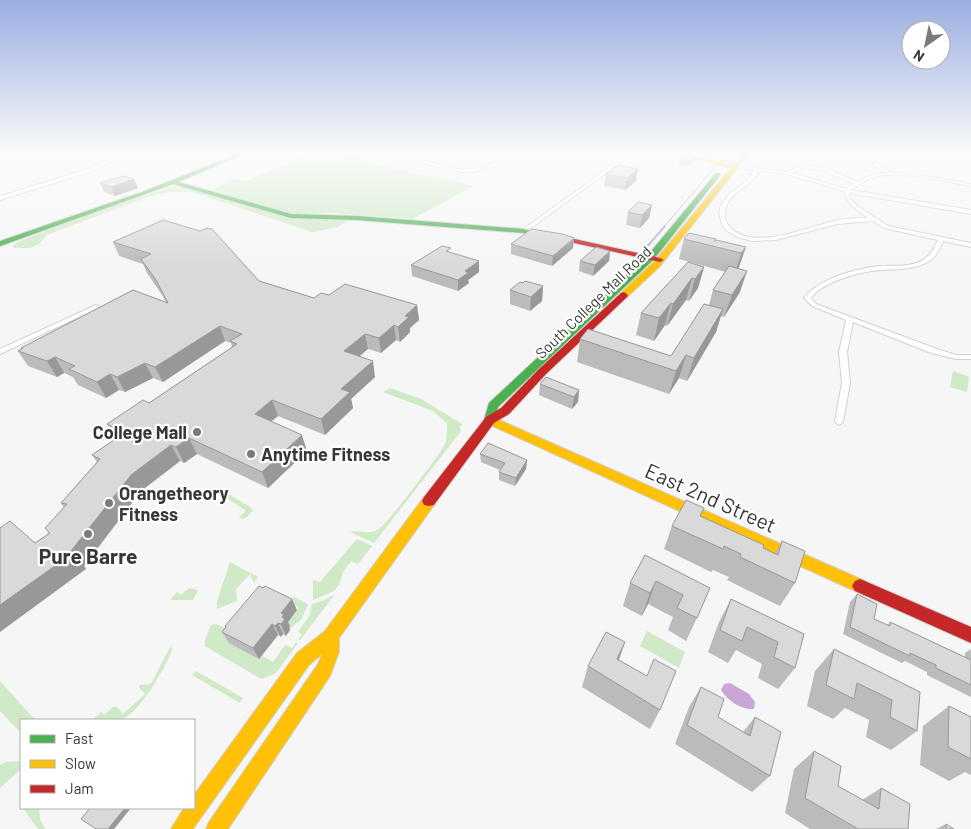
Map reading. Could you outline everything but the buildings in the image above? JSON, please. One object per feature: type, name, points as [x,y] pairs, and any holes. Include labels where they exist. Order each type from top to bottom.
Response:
[{"type":"street","points":[[0,198],[24,191]]},
{"type":"street","points":[[0,244],[149,191]]},
{"type":"street","points":[[208,191],[291,216],[348,217],[524,231],[579,241],[656,259]]},
{"type":"street","points":[[524,231],[579,191]]},
{"type":"street","name":"South College Mall Road","points":[[181,829],[303,659],[331,636],[490,420],[505,411],[516,391],[527,378],[656,259],[709,191]]},
{"type":"street","points":[[736,191],[732,193],[723,208],[722,215],[725,224],[735,234],[756,239],[774,240],[836,222],[876,219]]},
{"type":"street","points":[[971,212],[846,191],[848,198],[854,206],[890,229],[971,245]]},
{"type":"street","points":[[941,239],[932,257],[925,262],[866,270],[834,280],[812,292],[807,297],[808,301],[814,305],[934,351],[956,357],[971,357]]},
{"type":"street","points":[[0,352],[96,307]]},
{"type":"street","points":[[838,422],[846,383],[843,352],[850,319]]},
{"type":"street","name":"East 2nd Street","points":[[490,420],[971,634]]},
{"type":"street","points":[[216,829],[324,670],[330,658],[331,636]]},
{"type":"green space","points":[[159,191],[201,191],[283,216],[342,220],[346,222],[338,227],[312,232],[192,192],[171,192],[150,196],[47,235],[39,244],[30,248],[15,248],[12,246],[95,212]]},
{"type":"green space","points":[[215,191],[465,191],[412,219],[333,213],[296,214],[273,210]]},
{"type":"green space","points":[[953,371],[969,377],[967,392],[950,387]]},
{"type":"green space","points":[[390,388],[421,399],[462,424],[460,427],[461,431],[374,543],[350,532],[372,532],[379,529],[403,502],[446,442],[447,423],[433,411],[383,392]]},
{"type":"green space","points":[[219,488],[253,510],[247,517],[242,519],[239,517],[246,511],[227,498],[219,503],[217,502],[223,496],[216,491]]},
{"type":"green space","points":[[357,539],[372,546],[358,564],[351,561],[343,572],[339,585],[334,591],[313,600],[313,580],[320,582]]},
{"type":"green space","points":[[230,562],[258,577],[254,583],[250,574],[236,589],[237,601],[217,609],[217,601]]},
{"type":"green space","points":[[189,588],[198,590],[193,600],[170,600],[177,592],[181,595]]},
{"type":"green space","points":[[335,594],[300,640],[298,639],[302,634],[298,632],[310,615],[312,604]]},
{"type":"green space","points":[[294,597],[308,604],[301,620],[289,629],[286,624],[299,608],[290,602]]},
{"type":"green space","points":[[216,624],[231,632],[273,662],[285,645],[292,648],[296,642],[298,643],[276,673],[261,679],[205,646],[205,640],[211,625]]},
{"type":"green space","points":[[647,631],[685,652],[679,668],[640,646]]},
{"type":"green space","points":[[170,647],[173,648],[165,666],[136,709],[122,719],[93,719],[101,712],[104,715],[113,707],[117,707],[123,714],[145,694],[139,685],[151,684]]},
{"type":"green space","points":[[196,671],[243,698],[240,703],[192,675]]},
{"type":"green space","points":[[0,681],[34,719],[20,719],[20,732],[0,711]]},
{"type":"green space","points":[[20,761],[20,770],[0,788],[0,765],[6,762]]},
{"type":"green space","points":[[24,809],[39,809],[40,819],[45,829],[38,829]]},
{"type":"shaded area","points":[[730,683],[749,694],[755,702],[754,709],[744,708],[727,698],[721,690],[724,684]]},
{"type":"waterway","points":[[664,227],[695,191]]},
{"type":"waterway","points":[[645,249],[665,226]]},
{"type":"traffic: fast","points":[[0,244],[150,191]]},
{"type":"traffic: fast","points":[[203,191],[291,216],[357,218],[524,231],[573,240]]},
{"type":"traffic: fast","points":[[490,420],[493,406],[651,257],[705,191]]},
{"type":"traffic: slow","points":[[624,295],[657,264],[716,191]]},
{"type":"traffic: slow","points":[[490,420],[860,586]]},
{"type":"traffic: slow","points":[[181,829],[303,659],[331,636],[429,501]]},
{"type":"traffic: slow","points":[[216,829],[324,670],[331,652],[331,636]]},
{"type":"traffic: jam","points":[[573,240],[660,260]]},
{"type":"traffic: jam","points":[[429,501],[490,420],[505,411],[542,372],[624,295]]},
{"type":"traffic: jam","points":[[860,586],[971,635]]},
{"type":"place","name":"College Mall","points":[[197,432]]},
{"type":"place","name":"Anytime Fitness","points":[[251,454]]},
{"type":"place","name":"Orangetheory Fitness","points":[[109,503]]},
{"type":"place","name":"Pure Barre","points":[[88,534]]}]
